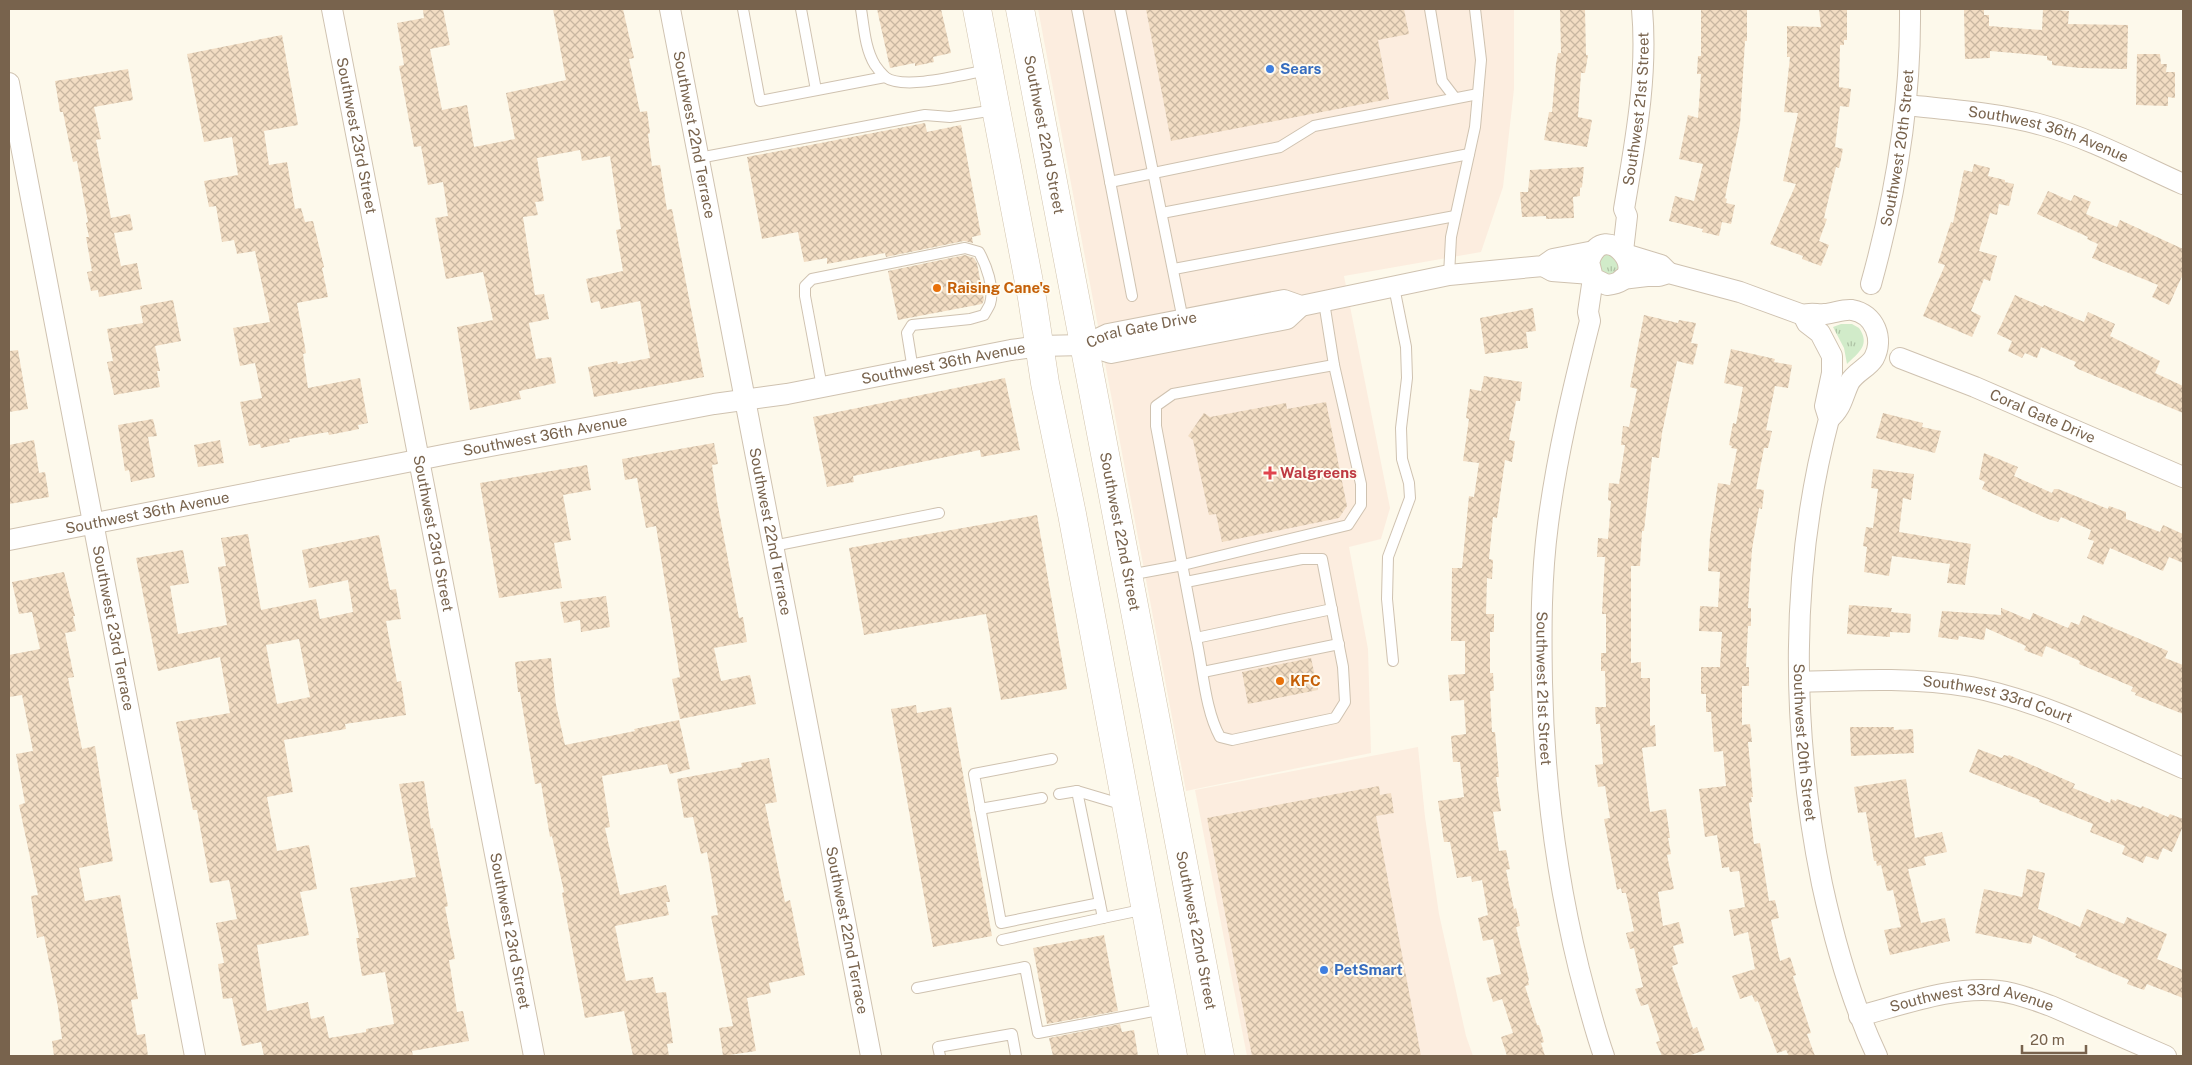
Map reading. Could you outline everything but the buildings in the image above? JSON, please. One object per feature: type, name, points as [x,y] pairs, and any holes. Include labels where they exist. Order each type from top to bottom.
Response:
[{"type":"main road","points":[[977,9],[1031,289],[1039,346],[1147,909],[1173,1056]]},
{"type":"main road","name":"Southwest 22nd Street","points":[[1020,9],[1220,1056]]},
{"type":"street","name":"Southwest 23rd Street","points":[[332,9],[534,1056]]},
{"type":"street","name":"Southwest 22nd Terrace","points":[[670,9],[870,1056]]},
{"type":"street","name":"Southwest 21st Street","points":[[1597,249],[1618,215],[1624,209],[1639,108],[1643,36],[1642,9]]},
{"type":"street","name":"Southwest 20th Street","points":[[1870,284],[1881,249],[1893,192],[1907,105],[1910,9]]},
{"type":"street","name":"Southwest 23rd Terrace","points":[[9,82],[195,1056]]},
{"type":"street","name":"Southwest 36th Avenue","points":[[1907,105],[2001,116],[2042,125],[2183,184]]},
{"type":"street","name":"Southwest 21st Street","points":[[1624,209],[1628,216],[1624,252]]},
{"type":"street","points":[[1669,273],[1602,284],[1592,276],[1589,262],[1597,249],[1612,245],[1624,252],[1661,265],[1669,273],[1740,292],[1803,315]]},
{"type":"street","name":"Coral Gate Drive","points":[[1085,345],[1108,334],[1284,300],[1301,306],[1449,275],[1543,266],[1553,259],[1597,249]]},
{"type":"street","points":[[1618,282],[1628,270],[1624,252]]},
{"type":"street","name":"Coral Gate Drive","points":[[1543,266],[1552,271],[1592,276]]},
{"type":"street","name":"Southwest 21st Street","points":[[1592,276],[1588,312],[1590,321],[1565,426],[1548,522],[1542,597],[1542,661],[1547,781],[1556,856],[1571,936],[1591,1016],[1604,1056]]},
{"type":"street","name":"Southwest 21st Street","points":[[1590,321],[1598,314],[1601,304],[1618,282]]},
{"type":"street","name":"Coral Gate Drive","points":[[1085,345],[1112,353],[1287,319],[1301,306]]},
{"type":"street","name":"Southwest 20th Street","points":[[1829,420],[1825,406],[1833,364],[1828,346],[1820,333],[1807,323],[1803,315],[1811,312],[1822,314],[1853,310],[1865,314],[1873,322],[1878,343],[1874,359],[1850,382],[1839,410],[1829,420],[1816,470],[1801,590],[1801,732],[1810,819],[1835,942],[1859,1016],[1878,1056]]},
{"type":"street","name":"Southwest 36th Avenue","points":[[9,540],[418,460],[744,399],[822,387],[1011,350],[1039,346],[1085,345]]},
{"type":"street","name":"Coral Gate Drive","points":[[1900,358],[1975,387],[2183,477]]},
{"type":"street","name":"Southwest 33rd Court","points":[[1800,682],[1867,680],[1930,682],[1986,691],[2079,723],[2183,768]]},
{"type":"street","name":"Southwest 33rd Avenue","points":[[1859,1016],[1948,994],[1968,991],[2000,991],[2042,1003],[2166,1056]]},
{"type":"lane","points":[[743,9],[760,102],[885,77],[897,81],[911,82],[989,70]]},
{"type":"lane","points":[[801,9],[816,90]]},
{"type":"lane","points":[[860,9],[869,51],[875,65],[885,77]]},
{"type":"lane","points":[[1077,9],[1132,296]]},
{"type":"lane","points":[[1120,9],[1183,320]]},
{"type":"lane","points":[[1430,9],[1442,81],[1455,98]]},
{"type":"lane","points":[[1449,275],[1451,237],[1475,126],[1480,60],[1475,9]]},
{"type":"lane","points":[[1110,182],[1153,171],[1280,147],[1314,126],[1478,94]]},
{"type":"lane","points":[[699,158],[925,115],[950,117],[996,109]]},
{"type":"lane","points":[[1162,213],[1469,154]]},
{"type":"lane","points":[[1174,269],[1455,216]]},
{"type":"lane","points":[[822,387],[805,296],[805,286],[812,279],[965,248],[979,252],[985,262],[991,303],[984,315],[970,319],[912,325],[906,333],[913,370]]},
{"type":"lane","points":[[1393,662],[1387,599],[1388,557],[1410,498],[1409,483],[1402,451],[1401,428],[1407,378],[1406,347],[1394,287]]},
{"type":"lane","points":[[1129,575],[1183,565],[1348,525],[1361,505],[1361,484],[1334,365],[1324,302]]},
{"type":"lane","points":[[1186,582],[1302,559],[1322,559],[1343,667],[1345,702],[1335,718],[1232,740],[1220,737],[1213,724],[1156,426],[1156,406],[1173,394],[1334,365]]},
{"type":"lane","points":[[773,546],[939,514]]},
{"type":"lane","points":[[1196,638],[1332,610]]},
{"type":"lane","points":[[1203,672],[1339,644]]},
{"type":"lane","points":[[1052,759],[974,774],[1001,923],[1100,903]]},
{"type":"lane","points":[[1077,791],[1103,918]]},
{"type":"lane","points":[[1059,794],[1077,791],[1127,806]]},
{"type":"lane","points":[[980,809],[1042,798]]},
{"type":"lane","points":[[1002,940],[1147,909]]},
{"type":"lane","points":[[917,988],[1025,967],[1038,1033],[1165,1009]]},
{"type":"lane","points":[[940,1056],[938,1047],[1012,1034],[1016,1056]]},
{"type":"shaded area","points":[[1038,9],[1514,9],[1514,89],[1503,187],[1481,252],[1344,276],[1390,508],[1381,539],[1349,547],[1368,649],[1371,753],[1186,791]]},
{"type":"shaded area","points":[[1418,747],[1425,817],[1439,914],[1466,1036],[1473,1056],[1247,1056],[1195,790]]},
{"type":"green space","points":[[1606,254],[1617,258],[1619,269],[1615,275],[1600,274],[1598,261]]},
{"type":"green space","points":[[1841,324],[1852,324],[1859,328],[1864,339],[1862,348],[1847,364],[1844,348],[1833,327]]},
{"type":"place","name":"Sears","points":[[1270,69]]},
{"type":"place","name":"Raising Cane's","points":[[937,288]]},
{"type":"place","name":"Walgreens","points":[[1270,473]]},
{"type":"place","name":"KFC","points":[[1280,681]]},
{"type":"place","name":"PetSmart","points":[[1324,970]]}]
